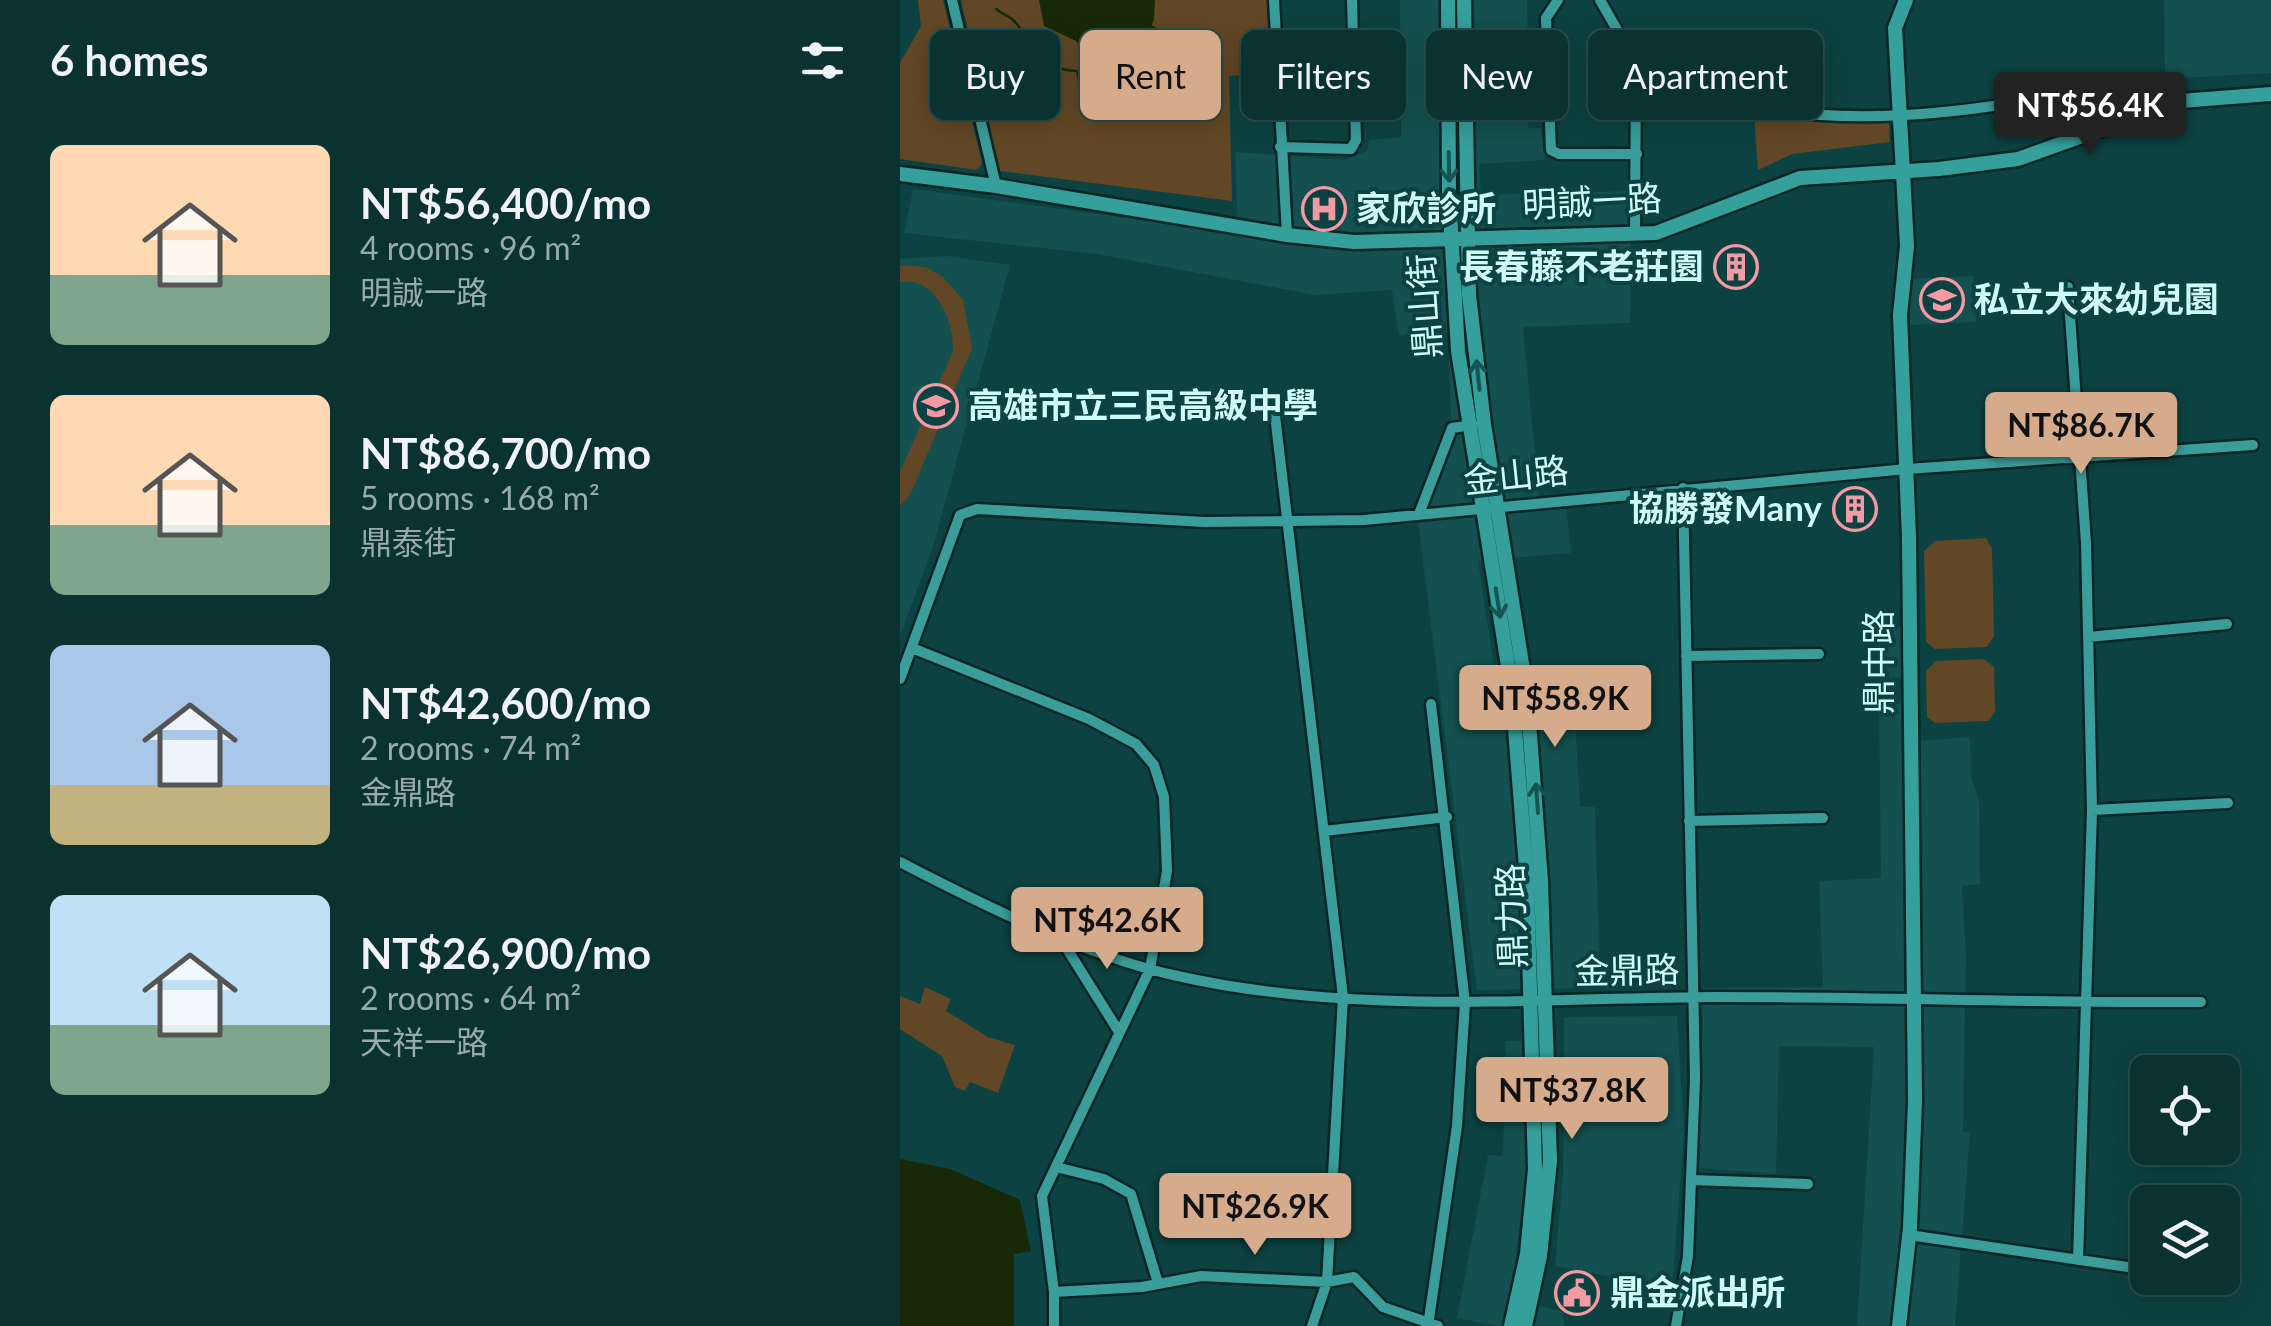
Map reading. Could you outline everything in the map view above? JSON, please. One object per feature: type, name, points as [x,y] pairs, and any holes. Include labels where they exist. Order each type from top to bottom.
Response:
[{"type":"street","points":[[952,0],[996,186]]},
{"type":"street","points":[[1274,0],[1287,236]]},
{"type":"street","points":[[1280,147],[1339,151],[1351,149],[1356,140],[1352,0]]},
{"type":"street","name":"鼎山街","points":[[1448,0],[1448,30]]},
{"type":"street","name":"鼎山街","points":[[1464,0],[1464,30]]},
{"type":"street","points":[[1558,0],[1546,18],[1551,150],[1558,154],[1637,154]]},
{"type":"street","points":[[1600,0],[1617,30]]},
{"type":"street","name":"鼎中路","points":[[1899,1326],[1909,1235],[1915,1101],[1907,468],[1900,315],[1907,246],[1895,28],[1906,0]]},
{"type":"street","points":[[1823,112],[1902,117],[2120,85]]},
{"type":"street","name":"明誠一路","points":[[900,174],[996,186],[1287,236],[1354,242],[1656,234],[1693,223],[1800,178],[2018,159],[2180,101],[2271,94]]},
{"type":"street","name":"鼎山街","points":[[1451,120],[1467,426],[1490,506]]},
{"type":"street","name":"鼎山街","points":[[1462,120],[1458,238],[1484,424],[1490,506]]},
{"type":"street","points":[[1635,234],[1637,120]]},
{"type":"street","points":[[2068,287],[2082,457],[2092,810],[2078,1260]]},
{"type":"street","points":[[1273,398],[1343,997],[1327,1282],[1312,1326]]},
{"type":"street","points":[[1419,514],[1452,428],[1484,424]]},
{"type":"street","name":"金山路","points":[[900,679],[960,514],[977,509],[1288,523],[1907,468],[2253,446]]},
{"type":"street","points":[[1676,1326],[1688,1256],[1691,1180],[1692,998],[1683,488]]},
{"type":"street","name":"鼎力路","points":[[1490,506],[1519,754],[1549,1175],[1540,1256],[1525,1326]]},
{"type":"street","points":[[2088,637],[2227,624]]},
{"type":"street","points":[[912,648],[1089,719],[1136,744],[1154,765],[1164,797],[1167,871],[1150,969],[1042,1196],[1054,1292],[1054,1326]]},
{"type":"street","points":[[1686,656],[1819,654]]},
{"type":"street","points":[[1054,1292],[1201,1276],[1327,1282],[1357,1278],[1383,1307],[1432,1325],[1457,1126],[1465,1003],[1431,704]]},
{"type":"street","points":[[2092,810],[2228,802]]},
{"type":"street","points":[[1324,832],[1446,818]]},
{"type":"street","points":[[1689,820],[1823,818]]},
{"type":"street","name":"金鼎路","points":[[904,867],[1150,969],[1272,993],[1465,1003],[1913,997],[2201,1002]]},
{"type":"street","points":[[1058,934],[1120,1032]]},
{"type":"street","name":"鼎力路","points":[[1510,1326],[1527,1254],[1535,1168],[1537,1001]]},
{"type":"street","points":[[1056,1167],[1104,1178],[1130,1194],[1158,1283]]},
{"type":"street","points":[[1691,1180],[1808,1184]]},
{"type":"street","points":[[1909,1235],[2130,1267]]},
{"type":"shaded area","points":[[918,0],[943,0],[950,30],[930,30],[930,120],[972,120],[982,163],[977,170],[900,159],[900,63],[921,26]]},
{"type":"shaded area","points":[[961,0],[1268,0],[1270,30],[1241,30],[1241,75],[1229,76],[1232,201],[1000,171],[988,120],[1060,120],[1060,30],[968,30]]},
{"type":"shaded area","points":[[1039,0],[1155,0],[1150,30],[1080,30],[1080,48],[1060,30],[1044,26]]},
{"type":"shaded area","points":[[1400,0],[1527,0],[1528,30],[1426,30],[1426,120],[1528,120],[1528,128],[1541,128],[1545,160],[1479,164],[1481,195],[1631,191],[1630,323],[1523,327],[1540,507],[1566,506],[1571,553],[1478,561],[1500,705],[1574,697],[1580,807],[1595,807],[1600,988],[1477,990],[1416,506],[1451,417],[1448,332],[1399,335],[1392,290],[1315,295],[1097,254],[904,233],[913,189],[1238,233],[1235,152],[1344,160],[1367,151],[1369,140],[1401,137],[1401,120],[1406,120],[1406,30],[1400,30]]},
{"type":"shaded area","points":[[2164,0],[2271,0],[2271,73],[2165,79]]},
{"type":"shaded area","points":[[2146,87],[2150,98],[2028,136],[2022,117],[2031,108]]},
{"type":"shaded area","points":[[1754,120],[1889,123],[1890,142],[1792,154],[1758,170]]},
{"type":"shaded area","name":"高雄市立三民高級中學","points":[[947,256],[1010,265],[933,547],[900,636],[900,259]]},
{"type":"shaded area","points":[[900,265],[926,267],[943,277],[963,300],[972,348],[911,493],[900,506],[900,472],[953,351],[953,339],[941,303],[924,286],[900,282]]},
{"type":"shaded area","name":"私立大來幼兒園","points":[[1974,276],[1976,322],[1910,325],[1908,279]]},
{"type":"shaded area","points":[[1986,538],[1992,549],[1994,636],[1987,647],[1935,649],[1926,642],[1924,551],[1935,541]]},
{"type":"shaded area","points":[[1882,627],[1914,627],[1918,741],[1970,737],[1971,777],[1979,800],[1980,884],[1962,886],[1966,954],[1963,1132],[1970,1133],[1955,1326],[1857,1326],[1874,1047],[1779,1046],[1776,1174],[1699,1168],[1703,988],[1823,987],[1819,881],[1881,878],[1879,705],[1902,703],[1903,677],[1883,678]]},
{"type":"shaded area","points":[[1984,659],[1994,667],[1995,712],[1988,721],[1935,723],[1927,717],[1926,671],[1936,661]]},
{"type":"shaded area","points":[[925,987],[951,999],[946,1011],[988,1037],[1015,1045],[998,1093],[970,1082],[965,1091],[955,1087],[942,1056],[900,1029],[900,996],[920,1004]]},
{"type":"shaded area","points":[[1677,1016],[1684,1133],[1672,1288],[1555,1266],[1563,1174],[1564,1017]]},
{"type":"shaded area","points":[[1506,1041],[1528,1041],[1528,1157],[1511,1298],[1563,1312],[1564,1326],[1497,1326],[1457,1318],[1488,1155],[1503,1156]]},
{"type":"shaded area","points":[[900,1159],[950,1169],[1020,1200],[1031,1251],[1014,1254],[1014,1326],[900,1326]]},
{"type":"waterway","points":[[996,9],[1014,21],[1046,62],[1076,71]]},
{"type":"waterway","points":[[1151,26],[1158,30]]},
{"type":"place","name":"家欣診所","points":[[1324,209]]},
{"type":"place","name":"長春藤不老莊園","points":[[1736,267]]},
{"type":"place","name":"私立大來幼兒園","points":[[1942,300]]},
{"type":"place","name":"高雄市立三民高級中學","points":[[936,406]]},
{"type":"place","name":"協勝發Many","points":[[1855,509]]},
{"type":"place","name":"鼎金派出所","points":[[1577,1293]]}]
